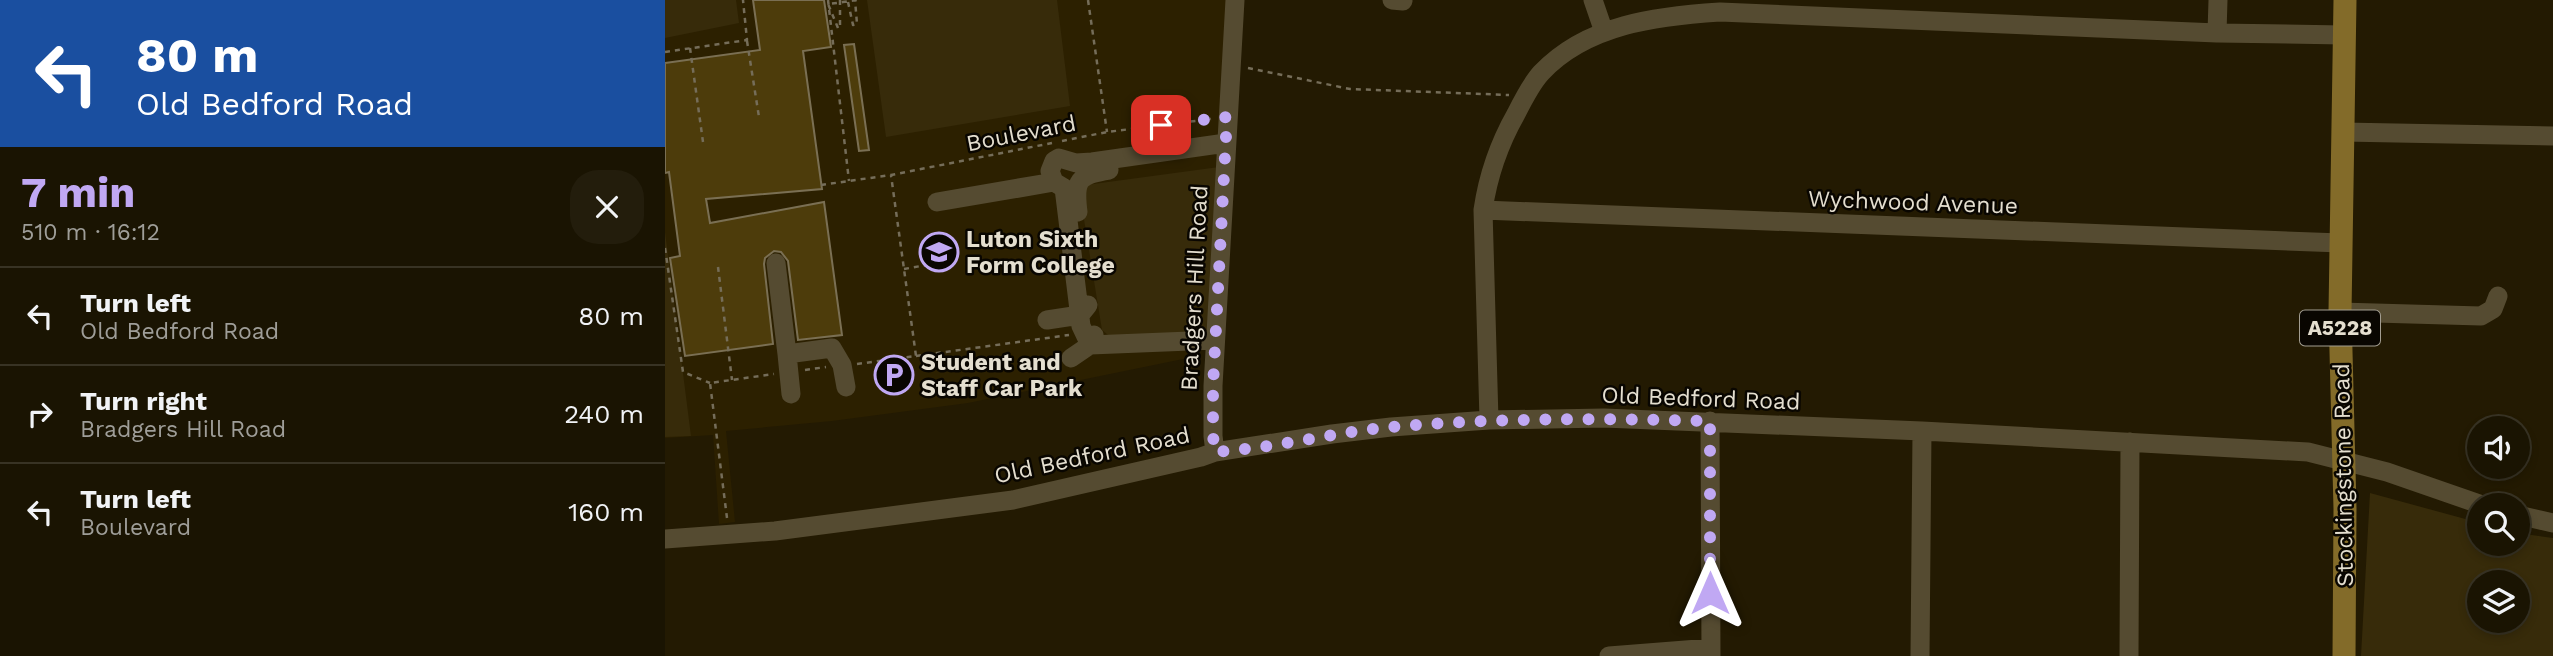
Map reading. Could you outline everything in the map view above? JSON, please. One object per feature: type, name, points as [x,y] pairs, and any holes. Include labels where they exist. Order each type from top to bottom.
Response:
[{"type":"main road","name":"Stockingstone Road","points":[[2344,656],[2345,509],[2340,312],[2345,0]]},
{"type":"street","name":"Bradgers Hill Road","points":[[1215,452],[1213,424],[1216,340],[1235,0]]},
{"type":"street","points":[[1392,0],[1403,1]]},
{"type":"street","points":[[1593,0],[1604,32]]},
{"type":"street","points":[[2217,33],[2218,0]]},
{"type":"street","points":[[1489,420],[1483,210],[1486,189],[1503,136],[1540,74],[1567,50],[1604,32],[1665,15],[1720,12],[2296,36],[2344,35]]},
{"type":"street","points":[[2343,132],[2553,136]]},
{"type":"street","points":[[1085,309],[1064,188],[1054,182],[1050,171],[1054,161],[1064,157],[1076,163],[1092,162],[1225,149]]},
{"type":"street","points":[[1071,358],[1083,340],[1081,326],[1085,309],[1076,188],[1080,180],[1090,173],[1225,149]]},
{"type":"street","points":[[937,202],[1054,182]]},
{"type":"street","name":"Wychwood Avenue","points":[[1483,210],[2341,243]]},
{"type":"street","points":[[776,263],[791,394]]},
{"type":"street","points":[[2340,312],[2481,316],[2493,309],[2498,296]]},
{"type":"street","points":[[1046,316],[1085,309]]},
{"type":"street","points":[[1083,340],[1216,340]]},
{"type":"street","points":[[786,354],[832,348],[842,365],[846,387]]},
{"type":"street","name":"Old Bedford Road","points":[[665,539],[775,531],[1013,500],[1187,461],[1215,452],[1332,433],[1489,420],[1604,418],[1710,421],[2308,452],[2387,472],[2467,500]]},
{"type":"street","points":[[1609,656],[1711,652],[1710,421]]},
{"type":"street","points":[[1920,656],[1922,431]]},
{"type":"street","points":[[2129,656],[2130,442]]},
{"type":"street","points":[[2530,517],[2553,523]]},
{"type":"path","points":[[743,0],[759,117]]},
{"type":"path","points":[[828,2],[856,0],[857,24],[853,25],[848,1]]},
{"type":"path","points":[[1088,0],[1107,132]]},
{"type":"path","points":[[828,2],[840,28],[840,1]]},
{"type":"path","points":[[828,2],[849,181]]},
{"type":"path","points":[[665,52],[747,40]]},
{"type":"path","points":[[690,48],[703,142]]},
{"type":"path","points":[[1231,64],[1350,89],[1526,96]]},
{"type":"path","name":"Boulevard","points":[[821,184],[891,175],[1107,132],[1227,117]]},
{"type":"path","points":[[1089,135],[1090,144]]},
{"type":"path","points":[[665,248],[683,372],[711,383]]},
{"type":"path","points":[[904,269],[932,264]]},
{"type":"path","points":[[718,267],[732,380]]},
{"type":"path","points":[[916,356],[1083,340]]},
{"type":"shaded area","name":"Luton Sixth Form College","points":[[665,0],[1227,0],[1219,167],[1185,345],[1188,358],[968,403],[832,421],[726,431],[735,522],[719,524],[713,435],[665,438]]},
{"type":"shaded area","points":[[665,0],[736,0],[739,23],[665,38]]},
{"type":"shaded area","points":[[867,0],[1057,0],[1070,106],[886,137]]},
{"type":"shaded area","points":[[1219,167],[1209,336],[1113,339],[1102,330],[1081,201],[1086,185]]},
{"type":"shaded area","points":[[665,232],[691,436],[665,437]]},
{"type":"shaded area","points":[[2370,493],[2467,519],[2467,556],[2530,556],[2530,535],[2553,538],[2553,656],[2361,656]]},
{"type":"building","points":[[753,0],[824,0],[831,47],[803,51],[822,189],[706,199],[710,223],[824,202],[842,335],[798,340],[788,261],[781,252],[774,251],[765,258],[764,264],[773,344],[685,356],[670,258],[680,256],[669,172],[665,173],[665,63],[760,50]]},
{"type":"building","points":[[854,44],[869,150],[859,151],[844,45]]},
{"type":"place","name":"Luton Sixth Form College","points":[[939,252]]},
{"type":"place","name":"Student and Staff Car Park","points":[[894,375]]},
{"type":"route","points":[[1161,125],[1227,117],[1213,386],[1215,452],[1332,433],[1489,420],[1604,418],[1710,421],[1710,593]]}]
